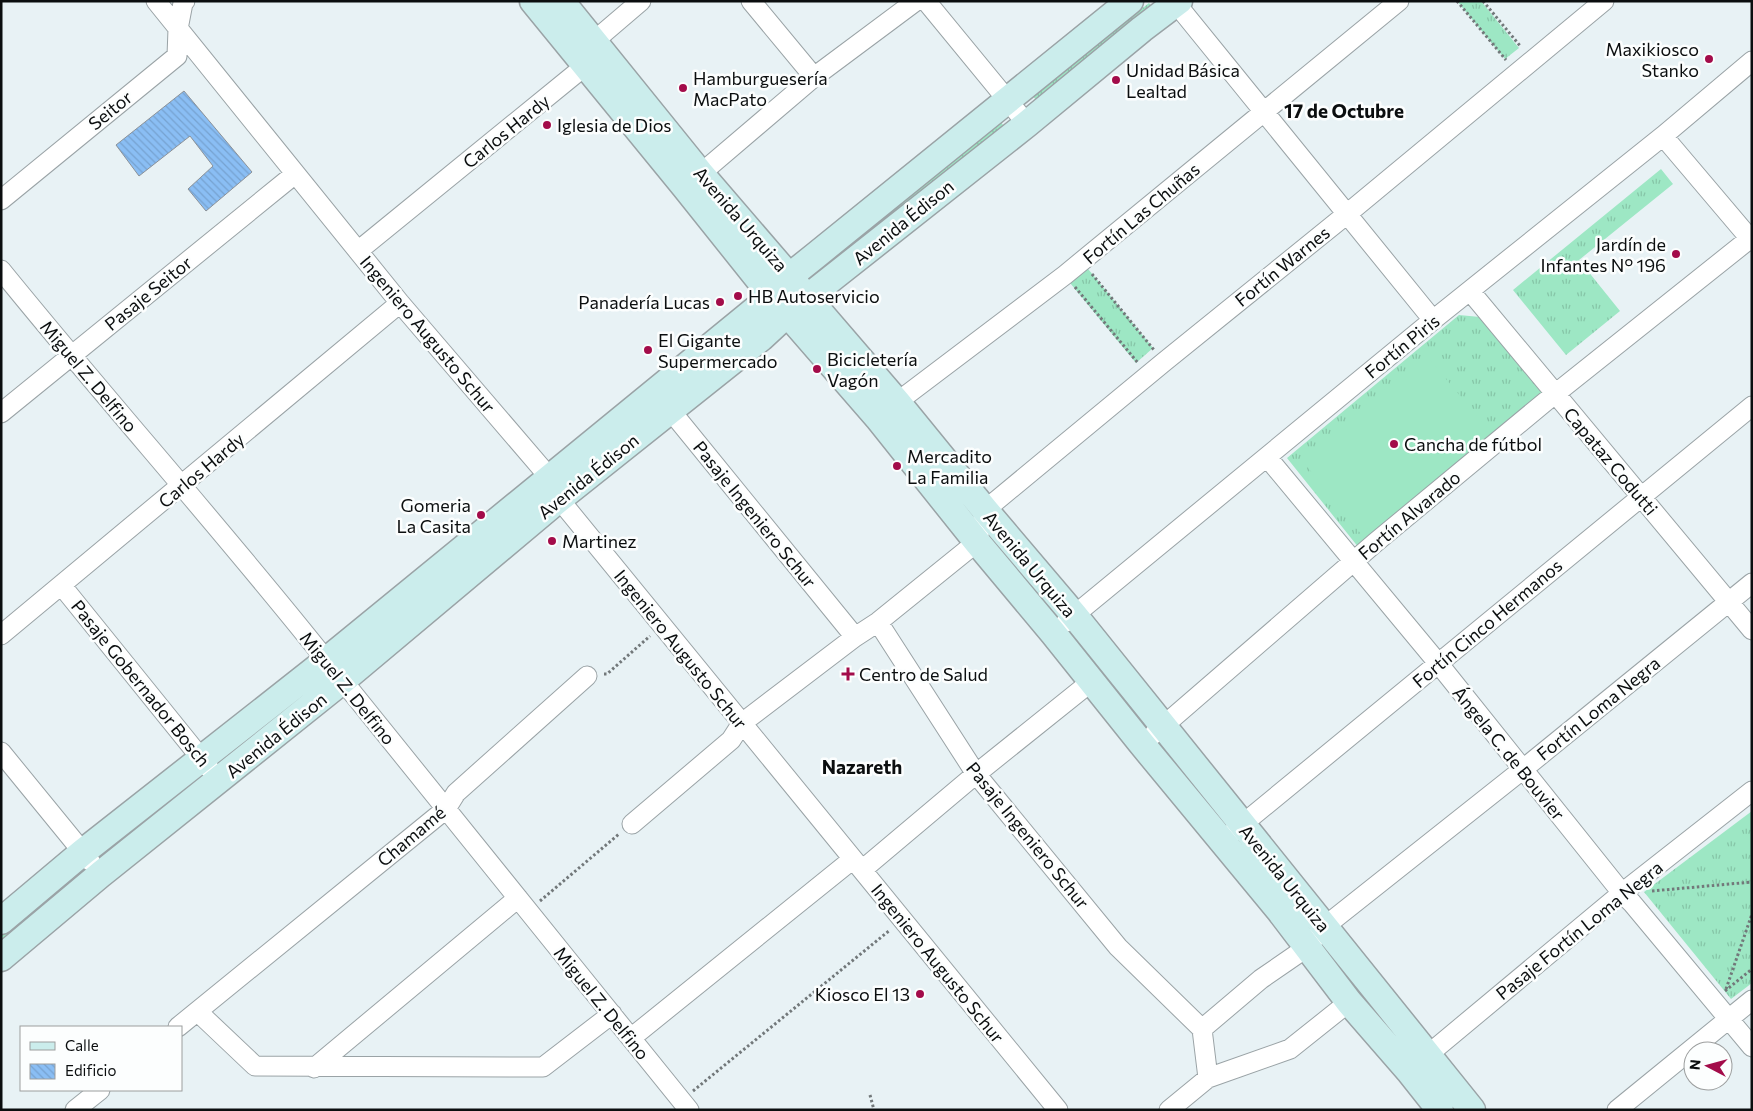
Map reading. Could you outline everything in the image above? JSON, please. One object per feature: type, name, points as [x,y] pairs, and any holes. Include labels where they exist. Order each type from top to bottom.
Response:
[{"type":"main road","name":"Avenida Urquiza","points":[[533,1],[585,66],[693,180],[790,276],[809,298],[888,410],[977,542],[1279,910],[1306,948],[1350,1002],[1472,1110]]},
{"type":"main road","name":"Avenida Urquiza","points":[[561,1],[693,180],[780,305],[888,410],[985,510],[1074,615],[1324,927],[1418,1063],[1440,1110]]},
{"type":"main road","name":"Avenida Édison","points":[[780,305],[790,276],[1130,1]]},
{"type":"main road","name":"Avenida Édison","points":[[1,920],[201,758],[327,660],[555,489],[780,305],[809,298],[1177,2]]},
{"type":"main road","name":"Avenida Édison","points":[[1,958],[102,874],[342,681],[555,489]]},
{"type":"street","name":"Ingeniero Augusto Schur","points":[[156,1],[400,303],[555,489],[662,625],[1058,1110]]},
{"type":"street","name":"Seitor","points":[[1,200],[177,56],[178,29],[185,1]]},
{"type":"street","points":[[585,66],[593,42],[641,1]]},
{"type":"street","points":[[751,1],[814,77]]},
{"type":"street","points":[[693,180],[814,77],[916,1]]},
{"type":"street","points":[[926,1],[1027,124]]},
{"type":"street","name":"Fortín Las Chuñas","points":[[888,410],[1065,275],[1399,1]]},
{"type":"street","name":"Fortín Warnes","points":[[985,510],[1604,1]]},
{"type":"street","points":[[1177,2],[1433,320]]},
{"type":"street","name":"Fortín Piris","points":[[1053,633],[1433,320],[1663,136],[1752,61]]},
{"type":"street","name":"Carlos Hardy","points":[[358,251],[585,66]]},
{"type":"street","points":[[1663,136],[1751,239]]},
{"type":"street","name":"Pasaje Seitor","points":[[1,413],[295,174]]},
{"type":"street","name":"Fortín Alvarado","points":[[1141,743],[1164,727],[1354,561],[1556,394],[1751,239]]},
{"type":"street","name":"Miguel Z. Delfino","points":[[1,270],[327,660],[685,1105]]},
{"type":"street","name":"Capataz Codutti","points":[[1470,291],[1752,630]]},
{"type":"street","name":"Carlos Hardy","points":[[1,635],[400,303]]},
{"type":"street","name":"Pasaje Ingeniero Schur","points":[[662,401],[855,637]]},
{"type":"street","name":"Fortín Cinco Hermanos","points":[[1223,841],[1752,406]]},
{"type":"street","name":"Ángela C. de Bouvier","points":[[1267,457],[1438,664],[1622,893],[1752,1048]]},
{"type":"street","points":[[632,824],[731,740],[742,723],[855,637],[878,622],[977,542],[985,510]]},
{"type":"street","name":"Fortín Loma Negra","points":[[1202,1029],[1261,978],[1306,948],[1324,927],[1752,584]]},
{"type":"street","name":"Pasaje Gobernador Bosch","points":[[62,586],[219,780]]},
{"type":"street","name":"Pasaje Ingeniero Schur","points":[[878,622],[976,774],[1118,947],[1202,1029]]},
{"type":"street","name":"Chamamé","points":[[179,1026],[446,809],[456,794],[588,676]]},
{"type":"street","points":[[631,1038],[976,774],[1092,681]]},
{"type":"street","points":[[1,752],[102,874]]},
{"type":"street","name":"Pasaje Fortín Loma Negra","points":[[1418,1063],[1622,893],[1752,791]]},
{"type":"street","points":[[314,1068],[523,904]]},
{"type":"street","points":[[1618,1110],[1752,1000]]},
{"type":"street","points":[[1169,1110],[1208,1078],[1290,1049],[1350,1002]]},
{"type":"street","points":[[198,1012],[255,1066],[314,1068],[543,1067],[612,1014]]},
{"type":"street","points":[[1202,1029],[1208,1078]]},
{"type":"street","points":[[75,1110],[99,1091]]},
{"type":"path","points":[[1457,1],[1516,73]]},
{"type":"path","points":[[1484,1],[1531,61]]},
{"type":"path","points":[[1082,261],[1164,362]]},
{"type":"path","points":[[1065,275],[1148,375]]},
{"type":"path","points":[[588,676],[607,674],[662,625]]},
{"type":"path","points":[[523,904],[632,824]]},
{"type":"path","points":[[1644,892],[1752,882]]},
{"type":"path","points":[[1752,914],[1724,992],[1752,969]]},
{"type":"path","points":[[685,1105],[903,920]]},
{"type":"path","points":[[870,1095],[874,1110]]},
{"type":"green space","points":[[1457,1],[1481,1],[1519,48],[1505,59]]},
{"type":"green space","points":[[1149,3],[1153,8],[1036,100],[1032,95]]},
{"type":"green space","points":[[1001,122],[1005,128],[819,277],[814,271]]},
{"type":"green space","points":[[1661,169],[1673,184],[1579,260],[1620,311],[1566,355],[1513,290]]},
{"type":"green space","points":[[1084,264],[1153,348],[1136,363],[1066,278]]},
{"type":"green space","points":[[1459,315],[1480,317],[1545,393],[1359,548],[1287,458]]},
{"type":"green space","name":"Cancha de fútbol","points":[[1426,355],[1487,428],[1361,534],[1301,459]]},
{"type":"green space","points":[[1073,635],[1145,723],[1141,727],[1069,638]]},
{"type":"green space","points":[[1752,811],[1752,983],[1731,999],[1644,892]]},
{"type":"green space","points":[[71,876],[77,883],[1,946],[1,934]]},
{"type":"building","points":[[184,91],[252,172],[206,211],[188,189],[213,166],[190,136],[139,176],[116,145]]},
{"type":"place","name":"Maxikiosco Stanko","points":[[1709,59]]},
{"type":"place","name":"Unidad Básica Lealtad","points":[[1116,80]]},
{"type":"place","name":"Hamburguesería MacPato","points":[[683,88]]},
{"type":"place","name":"Iglesia de Dios","points":[[547,125]]},
{"type":"place","name":"Jardín de Infantes N° 196","points":[[1676,254]]},
{"type":"place","name":"HB Autoservicio","points":[[738,296]]},
{"type":"place","name":"Panadería Lucas","points":[[720,302]]},
{"type":"place","name":"El Gigante Supermercado","points":[[648,350]]},
{"type":"place","name":"Bicicletería Vagón","points":[[817,369]]},
{"type":"place","name":"Cancha de fútbol","points":[[1394,444]]},
{"type":"place","name":"Mercadito La Familia","points":[[897,466]]},
{"type":"place","name":"Gomeria La Casita","points":[[481,515]]},
{"type":"place","name":"Martinez","points":[[552,541]]},
{"type":"place","name":"Centro de Salud","points":[[848,674]]},
{"type":"place","name":"Kiosco El 13","points":[[920,994]]},
{"type":"district","name":"17 de Octubre","points":[[1344,110]]},
{"type":"district","name":"Nazareth","points":[[862,766]]}]
